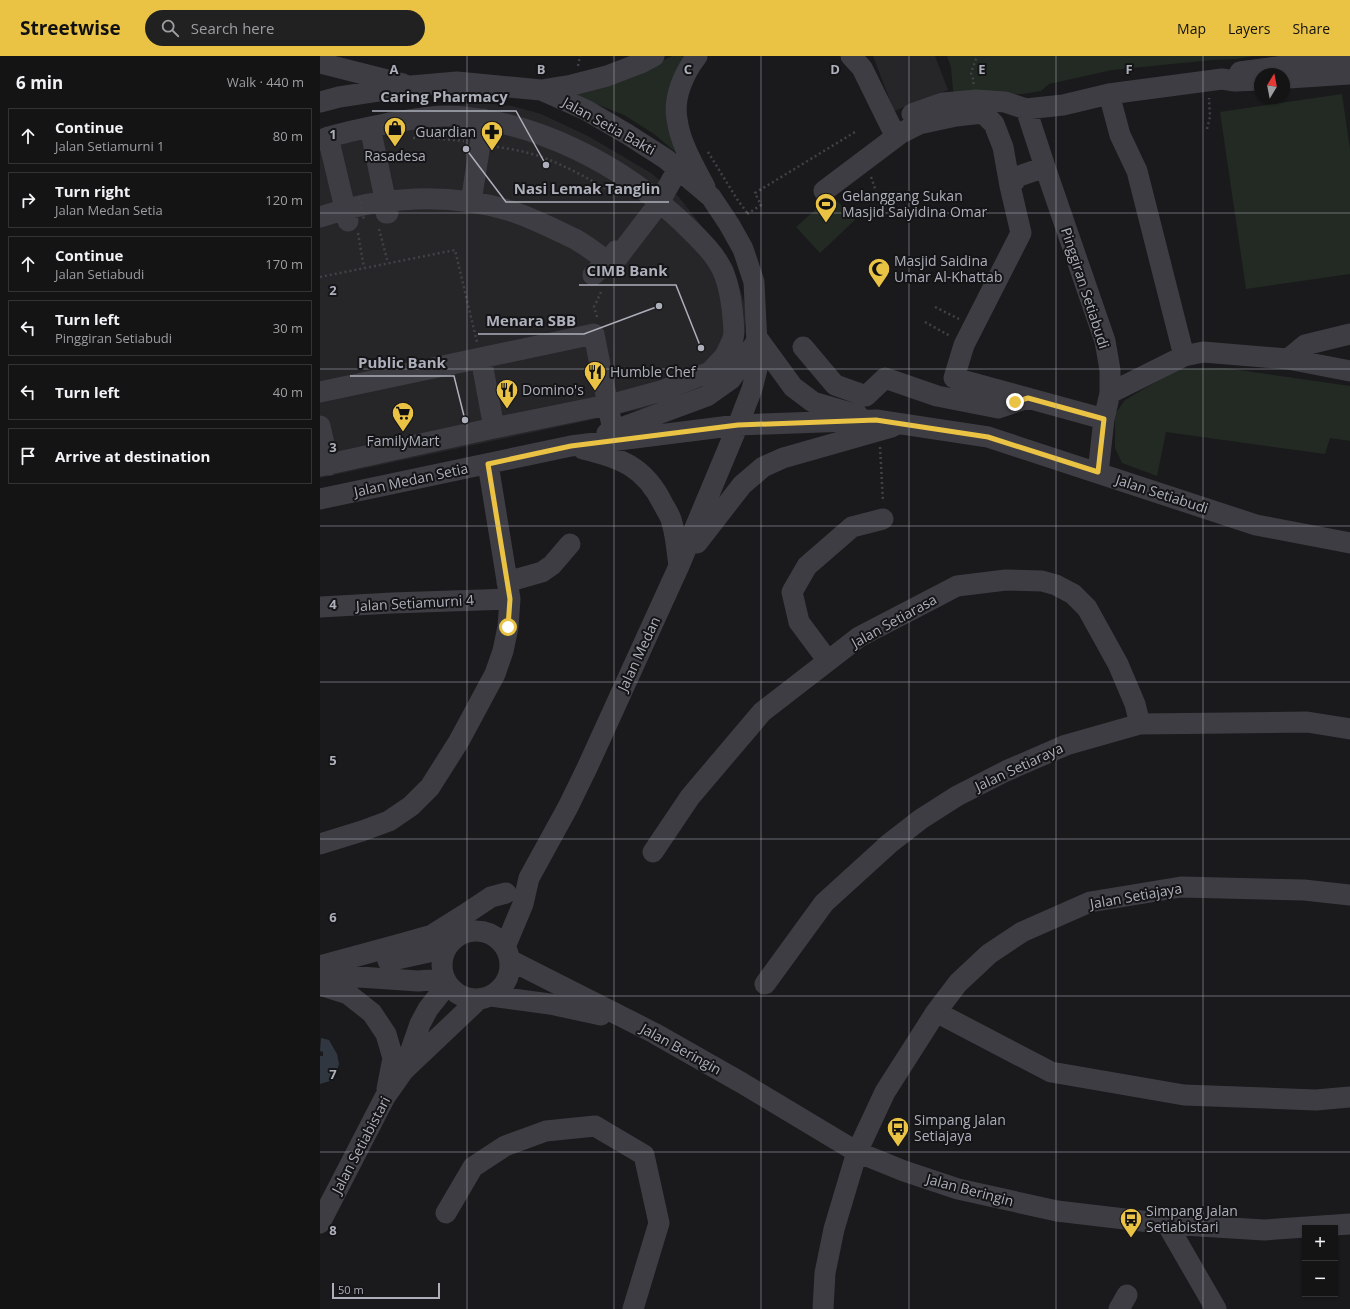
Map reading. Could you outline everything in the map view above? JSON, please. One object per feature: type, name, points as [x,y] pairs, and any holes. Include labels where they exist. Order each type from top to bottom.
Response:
[{"type":"street","name":"Jalan Setia Bakti","points":[[541,90],[572,85],[607,76],[641,63],[654,56]]},
{"type":"street","name":"Jalan Setia Bakti","points":[[697,56],[681,84],[678,97],[677,118],[692,162],[711,197],[743,249],[754,282],[758,339],[758,365],[752,389],[738,425]]},
{"type":"street","points":[[851,56],[862,68],[884,116],[893,130],[901,133],[920,124],[956,116],[983,113],[994,124],[1003,146],[1010,186],[1021,233],[964,345],[954,378],[1104,419]]},
{"type":"street","points":[[1222,79],[1229,73],[1350,57]]},
{"type":"street","points":[[320,64],[411,86]]},
{"type":"street","points":[[1290,78],[1350,74]]},
{"type":"street","points":[[824,191],[893,130],[899,118],[943,104],[976,100],[1005,102],[1026,109],[1063,105],[1109,94],[1222,79],[1235,82],[1254,80]]},
{"type":"street","points":[[320,102],[339,97],[411,86],[457,82],[541,90]]},
{"type":"street","name":"Jalan Setia Bakti","points":[[541,90],[586,110],[627,134],[660,155],[711,197]]},
{"type":"street","points":[[1109,94],[1120,135],[1137,171],[1184,356]]},
{"type":"street","name":"Pinggiran Setiabudi","points":[[1026,109],[1044,167],[1105,341],[1110,370],[1110,393],[1104,419],[1098,472]]},
{"type":"street","points":[[320,426],[324,465],[608,405],[661,390],[710,372],[725,356],[733,339],[733,324],[728,289],[719,263],[700,239],[670,222],[654,198],[610,168],[563,143],[544,135],[484,119],[450,116],[421,117],[370,127],[324,139],[354,215]]},
{"type":"street","points":[[471,202],[484,119]]},
{"type":"street","points":[[370,127],[384,212]]},
{"type":"street","points":[[1010,186],[1019,176],[1044,167]]},
{"type":"street","points":[[320,217],[384,212],[429,199],[471,202],[510,211],[545,225],[576,240],[603,265],[618,257],[650,216],[654,198],[678,169]]},
{"type":"street","points":[[320,392],[594,334],[613,431]]},
{"type":"street","points":[[1288,359],[1305,345],[1350,334]]},
{"type":"street","points":[[571,446],[707,396],[731,379],[758,339],[793,387],[813,402],[878,426]]},
{"type":"street","points":[[803,347],[835,385],[866,396],[884,378],[938,396],[998,408],[1028,398]]},
{"type":"street","points":[[1110,393],[1184,356],[1203,352],[1288,359],[1350,371]]},
{"type":"street","points":[[481,358],[494,428]]},
{"type":"street","name":"Jalan Setiabudi","points":[[738,425],[878,426],[902,424],[988,437],[1256,525],[1350,543]]},
{"type":"street","name":"Jalan Medan Setia","points":[[320,499],[571,446],[738,425]]},
{"type":"street","name":"Jalan Medan","points":[[508,954],[529,878],[568,807],[587,768],[679,566],[738,425]]},
{"type":"street","points":[[679,566],[742,485],[763,467],[783,458],[878,426]]},
{"type":"street","points":[[571,446],[610,456],[626,463],[642,474],[656,490],[672,522],[679,566]]},
{"type":"street","points":[[320,844],[389,821],[411,806],[430,787],[460,741],[496,674],[508,627],[508,590],[488,464]]},
{"type":"street","points":[[828,661],[799,622],[792,592],[807,566],[852,527],[883,519]]},
{"type":"street","name":"Jalan Setiamurni 4","points":[[320,607],[392,602],[508,590],[552,565],[570,544]]},
{"type":"street","name":"Jalan Setiarasa","points":[[653,852],[690,796],[762,712],[859,637],[957,586],[1006,580],[1042,581],[1056,585],[1073,594],[1087,608],[1118,664],[1135,704],[1140,724]]},
{"type":"street","name":"Jalan Setiaraya","points":[[765,984],[824,903],[890,843],[921,819],[957,796],[1006,771],[1066,745],[1140,724],[1203,722],[1307,722],[1350,729]]},
{"type":"street","name":"Jalan Medan","points":[[475,930],[506,893],[529,878]]},
{"type":"street","name":"Jalan Setiajaya","points":[[823,1309],[825,1273],[834,1229],[857,1152],[885,1092],[936,1012],[958,983],[989,954],[1022,932],[1090,902],[1181,887],[1304,890],[1350,895]]},
{"type":"street","points":[[323,976],[432,934],[491,897],[506,893]]},
{"type":"street","points":[[323,976],[429,952],[448,943],[460,934],[475,930],[489,933],[496,937],[508,954],[510,971],[500,990],[485,997],[470,999],[461,996],[454,991],[446,982],[441,970],[441,960],[448,943]]},
{"type":"street","name":"Jalan Beringin","points":[[508,954],[629,1021],[654,1033],[742,1083],[857,1152],[904,1171],[958,1189],[1057,1211],[1167,1224],[1264,1230],[1350,1224]]},
{"type":"street","points":[[323,976],[446,982]]},
{"type":"street","points":[[323,976],[372,1013],[386,1034],[393,1058],[385,1097]]},
{"type":"street","name":"Jalan Setiabistari","points":[[404,1070],[420,1024],[446,982]]},
{"type":"street","name":"Jalan Beringin","points":[[485,997],[550,1004],[629,1021]]},
{"type":"street","name":"Jalan Setiabistari","points":[[320,1223],[385,1097],[404,1070],[485,997]]},
{"type":"street","points":[[936,1012],[1051,1072],[1184,1095],[1316,1100],[1350,1097]]},
{"type":"street","points":[[446,1213],[473,1167],[505,1146],[546,1131],[595,1126],[644,1155],[659,1223],[633,1309]]},
{"type":"street","points":[[1167,1224],[1216,1309]]},
{"type":"path","points":[[971,86],[974,82],[971,73],[977,56]]},
{"type":"path","points":[[1207,129],[1210,117],[1210,102]]},
{"type":"path","points":[[752,211],[761,205],[755,193],[855,132]]},
{"type":"path","points":[[411,138],[432,138],[479,144],[515,150],[542,157],[568,168],[623,198]]},
{"type":"path","points":[[708,151],[737,199],[748,214]]},
{"type":"path","points":[[384,212],[388,263]]},
{"type":"path","points":[[354,215],[364,268]]},
{"type":"path","points":[[320,276],[455,250],[473,324]]},
{"type":"path","points":[[935,307],[973,326]]},
{"type":"path","points":[[925,322],[964,345]]},
{"type":"path","points":[[878,426],[883,519]]},
{"type":"shaded area","points":[[672,56],[687,56],[685,160],[654,134],[624,115],[566,92],[638,73]]},
{"type":"shaded area","points":[[873,56],[935,56],[948,90],[894,111]]},
{"type":"shaded area","points":[[947,56],[1253,56],[1236,59],[1112,70],[1049,84],[1041,91],[1023,94],[956,97],[953,90],[951,67]]},
{"type":"shaded area","points":[[1342,94],[1350,149],[1350,274],[1246,289],[1220,112],[1274,104],[1290,104],[1290,102]]},
{"type":"shaded area","points":[[481,103],[512,106],[541,114],[588,136],[651,173],[678,196],[733,266],[747,312],[742,346],[722,375],[651,407],[320,478],[320,131],[392,111]]},
{"type":"shaded area","name":"Gelanggang Sukan Masjid Saiyidina Omar","points":[[832,195],[855,220],[820,253],[796,227]]},
{"type":"shaded area","points":[[1226,368],[1350,386],[1350,441],[1330,438],[1325,454],[1166,432],[1157,476],[1122,463],[1115,448],[1115,414],[1125,400],[1178,369]]},
{"type":"shaded area","points":[[321,1038],[329,1040],[337,1054],[339,1064],[336,1074],[330,1081],[320,1084],[320,1056],[323,1056],[323,1052],[320,1051]]},
{"type":"place","name":"Rasadesa","points":[[395,148]]},
{"type":"place","name":"Nasi Lemak Tanglin","points":[[466,149]]},
{"type":"place","name":"Guardian","points":[[492,152]]},
{"type":"place","name":"Caring Pharmacy","points":[[546,165]]},
{"type":"place","name":"Gelanggang Sukan Masjid Saiyidina Omar","points":[[826,224]]},
{"type":"place","name":"Masjid Saidina Umar Al-Khattab","points":[[879,288]]},
{"type":"place","name":"Menara SBB","points":[[659,306]]},
{"type":"place","name":"CIMB Bank","points":[[701,348]]},
{"type":"place","name":"Humble Chef","points":[[595,392]]},
{"type":"place","name":"Domino's","points":[[507,410]]},
{"type":"place","name":"Public Bank","points":[[465,420]]},
{"type":"place","name":"FamilyMart","points":[[403,432]]},
{"type":"place","name":"Simpang Jalan Setiajaya","points":[[898,1148]]},
{"type":"place","name":"Simpang Jalan Setiabistari","points":[[1131,1238]]},
{"type":"route","points":[[508,627],[510,599],[488,464],[571,446],[738,425],[876,420],[988,437],[1098,472],[1104,419],[1028,398],[1015,402]]}]
